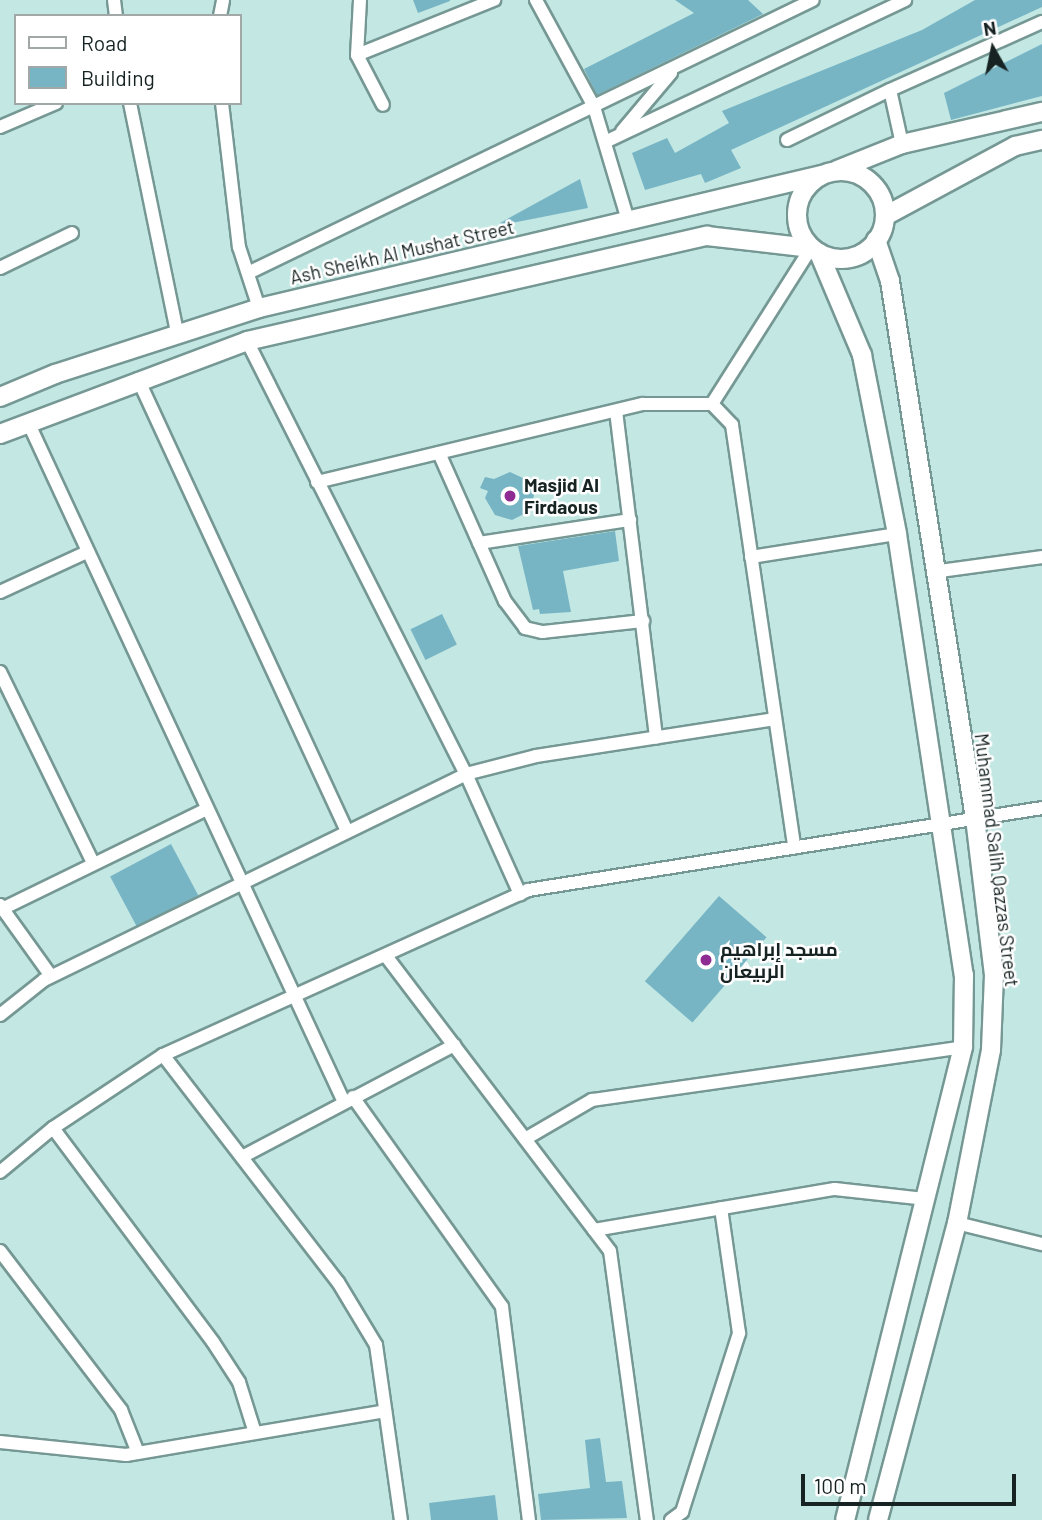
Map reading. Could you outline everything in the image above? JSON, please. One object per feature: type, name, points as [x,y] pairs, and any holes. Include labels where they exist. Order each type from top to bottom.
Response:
[{"type":"street","points":[[360,0],[357,55],[383,105]]},
{"type":"street","points":[[357,55],[494,0]]},
{"type":"street","points":[[536,0],[594,107],[628,219]]},
{"type":"street","points":[[248,273],[813,0]]},
{"type":"street","points":[[605,142],[905,0]]},
{"type":"street","points":[[787,140],[890,90],[1042,22]]},
{"type":"street","points":[[617,136],[676,67]]},
{"type":"street","points":[[890,90],[902,144]]},
{"type":"street","points":[[0,127],[51,105]]},
{"type":"street","points":[[130,105],[177,332]]},
{"type":"street","points":[[222,105],[239,247],[259,308]]},
{"type":"street","name":"Ash Sheikh Al Mushat Street","points":[[0,397],[177,332],[259,308],[828,173],[902,144],[1042,112]]},
{"type":"street","points":[[885,216],[1015,146],[1042,140]]},
{"type":"street","points":[[0,434],[138,379],[247,341],[708,236],[815,250],[844,258],[856,256],[876,240],[885,216],[878,192],[870,182],[848,171],[828,173],[801,195],[797,223],[815,250],[862,355],[897,534],[964,975],[963,1047],[845,1520]]},
{"type":"street","points":[[0,268],[72,233]]},
{"type":"street","name":"Muhammad Salih Qazzas Street","points":[[876,240],[890,281],[933,572],[975,818],[994,975],[991,1050],[957,1223],[878,1520]]},
{"type":"street","points":[[712,404],[815,250]]},
{"type":"street","points":[[247,341],[466,774],[520,894]]},
{"type":"street","points":[[138,379],[347,831]]},
{"type":"street","points":[[317,482],[616,411],[690,401],[712,404],[732,425],[794,847]]},
{"type":"street","points":[[616,411],[656,738]]},
{"type":"street","points":[[28,422],[295,996],[348,1099],[502,1307],[529,1520]]},
{"type":"street","points":[[439,453],[505,601],[525,628],[543,632],[643,621]]},
{"type":"street","points":[[479,543],[630,520]]},
{"type":"street","points":[[751,556],[897,534]]},
{"type":"street","points":[[0,592],[87,552]]},
{"type":"street","points":[[933,572],[1042,557]]},
{"type":"street","points":[[0,672],[93,863]]},
{"type":"street","points":[[0,1015],[51,976],[466,774],[536,756],[775,719]]},
{"type":"street","points":[[0,1172],[53,1128],[163,1055],[520,894],[1042,808]]},
{"type":"street","points":[[51,976],[1,907],[208,809]]},
{"type":"street","points":[[386,956],[610,1251],[646,1520]]},
{"type":"street","points":[[242,1157],[454,1045]]},
{"type":"street","points":[[525,1139],[592,1100],[963,1047]]},
{"type":"street","points":[[163,1055],[338,1282],[376,1345],[401,1520]]},
{"type":"street","points":[[53,1128],[213,1342],[239,1382],[255,1433]]},
{"type":"street","points":[[594,1230],[835,1189],[926,1199]]},
{"type":"street","points":[[671,1520],[682,1512],[739,1333],[721,1208]]},
{"type":"street","points":[[957,1223],[1042,1244]]},
{"type":"street","points":[[0,1251],[121,1409],[138,1453]]},
{"type":"street","points":[[0,1442],[138,1453],[386,1411]]},
{"type":"building","points":[[413,0],[450,0],[450,1],[418,13]]},
{"type":"building","points":[[675,0],[748,0],[763,14],[597,95],[584,69],[694,13]]},
{"type":"building","points":[[975,0],[1042,0],[1042,7],[731,150],[741,168],[705,183],[701,174],[645,190],[632,153],[667,138],[675,153],[729,123],[722,111],[922,30]]},
{"type":"building","points":[[1042,44],[1042,96],[951,120],[944,93]]},
{"type":"building","points":[[580,179],[588,208],[501,225],[500,223]]},
{"type":"building","name":"Masjid Al Firdaous","points":[[510,472],[525,479],[534,495],[530,511],[512,520],[495,515],[485,498],[488,491],[480,488],[485,477],[494,479]]},
{"type":"building","points":[[615,531],[619,561],[563,571],[571,612],[540,614],[539,609],[533,610],[518,546]]},
{"type":"building","points":[[442,614],[457,645],[425,660],[411,629]]},
{"type":"building","points":[[171,844],[198,895],[137,928],[110,876]]},
{"type":"building","name":"مسجد إبراهيم الربيعان","points":[[719,896],[767,937],[692,1023],[645,981]]},
{"type":"building","points":[[600,1438],[606,1482],[622,1481],[627,1518],[541,1520],[538,1494],[590,1488],[585,1440]]},
{"type":"building","points":[[495,1495],[498,1520],[431,1520],[429,1503]]},
{"type":"place","name":"Masjid Al Firdaous","points":[[510,496]]},
{"type":"place","name":"مسجد إبراهيم الربيعان","points":[[706,960]]}]
